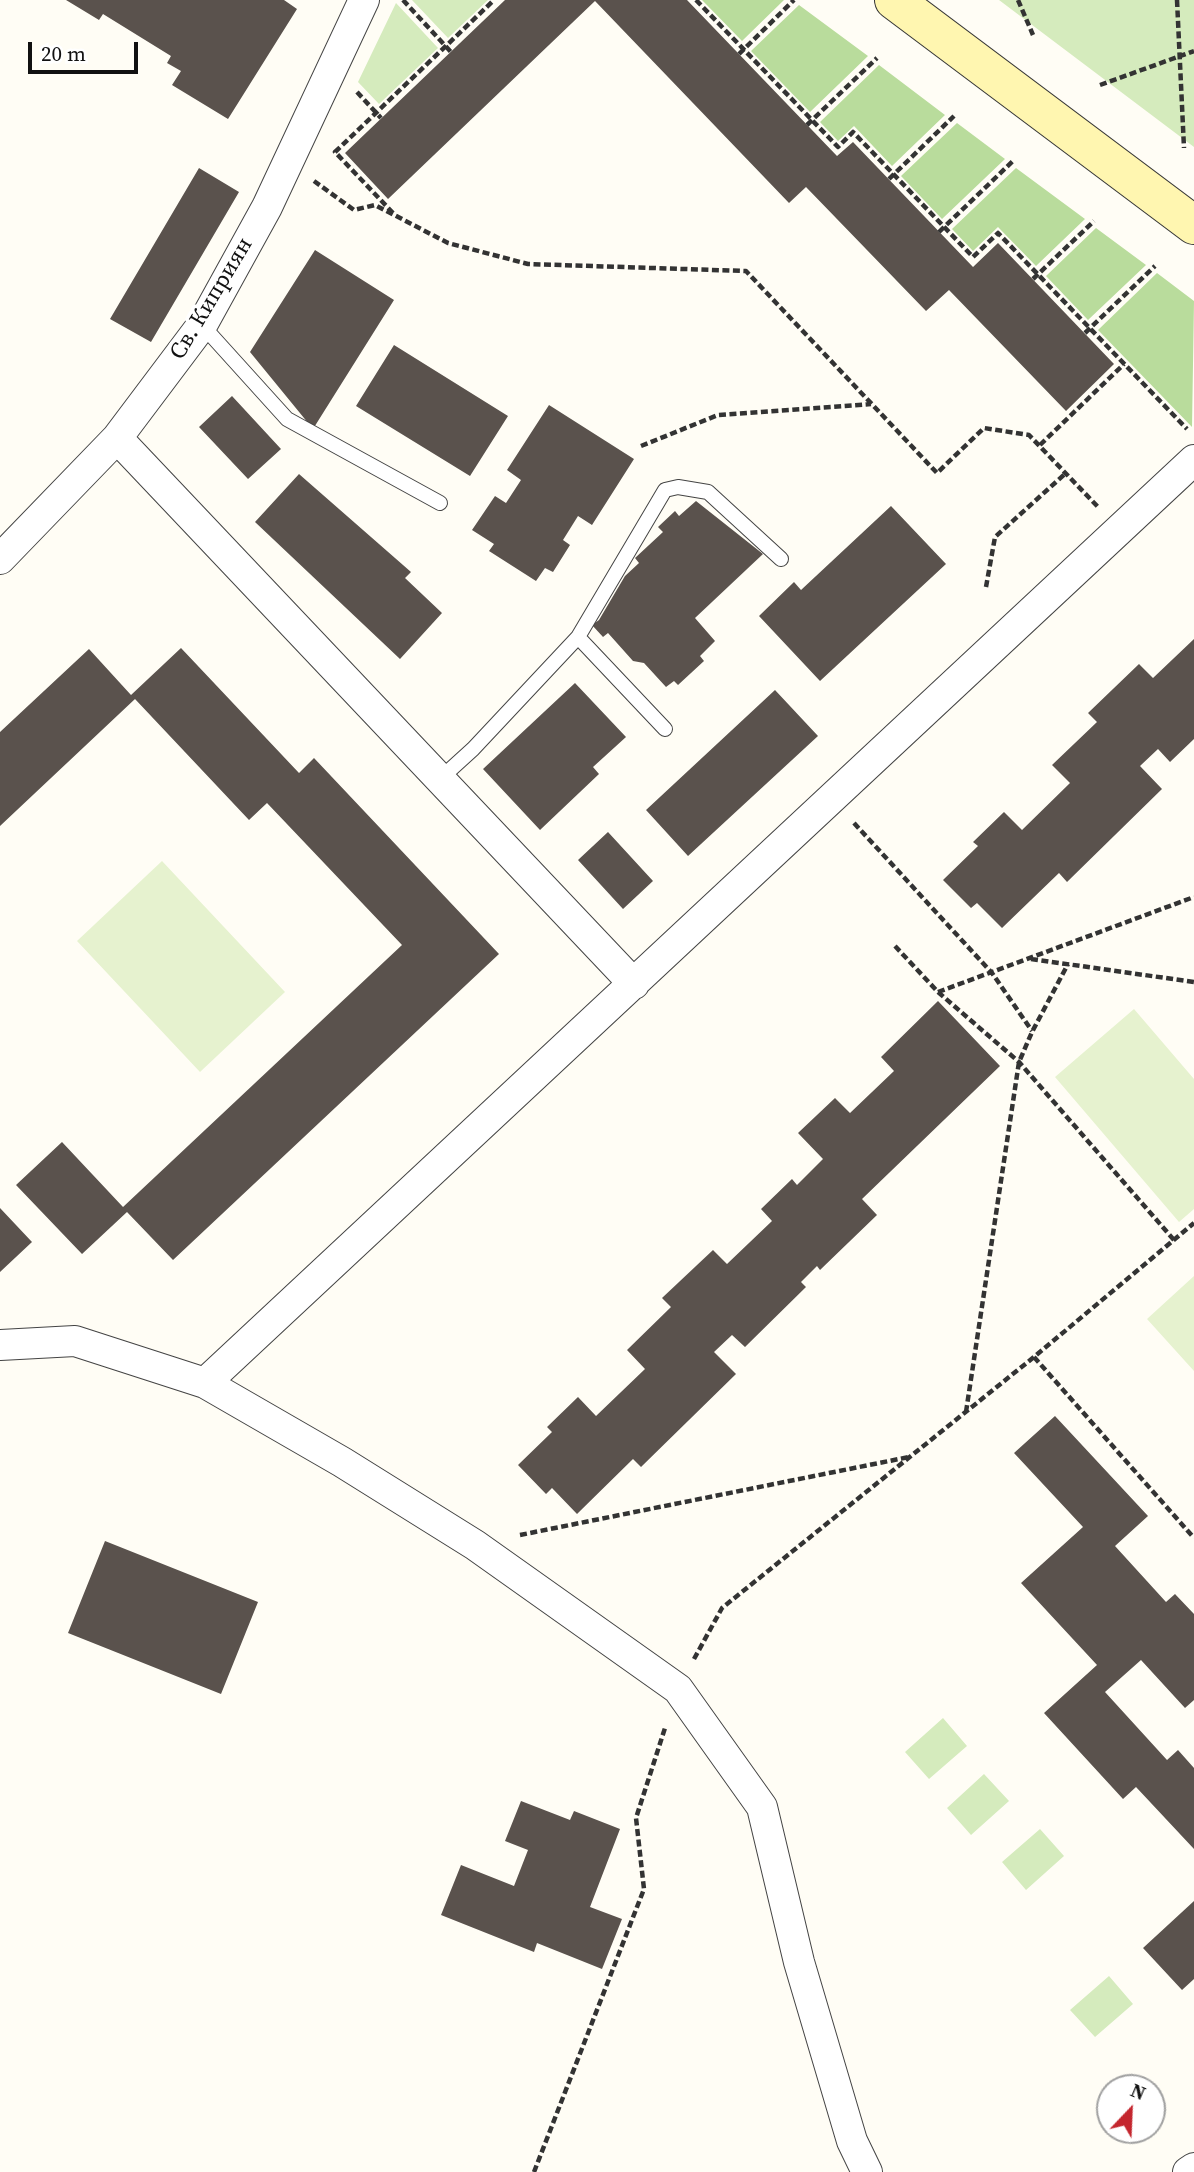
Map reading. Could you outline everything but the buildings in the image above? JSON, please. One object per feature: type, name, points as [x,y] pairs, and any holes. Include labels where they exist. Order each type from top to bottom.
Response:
[{"type":"street","name":"Св. Киприян","points":[[0,559],[117,438],[202,325],[267,206],[364,0]]},
{"type":"street","points":[[894,0],[1194,225]]},
{"type":"street","points":[[117,438],[634,984]]},
{"type":"street","points":[[205,1383],[832,799],[1193,447]]},
{"type":"street","points":[[0,1345],[75,1341],[205,1383],[342,1462],[475,1545],[678,1689],[762,1807],[799,1962],[852,2141],[867,2172]]},
{"type":"street","points":[[1188,2172],[1194,2168]]},
{"type":"lane","points":[[202,325],[287,419],[440,502]]},
{"type":"lane","points":[[440,779],[473,750],[578,637],[665,491],[678,487],[708,492],[781,559]]},
{"type":"lane","points":[[578,637],[665,729]]},
{"type":"path","points":[[403,0],[451,52]]},
{"type":"path","points":[[395,216],[335,152],[494,0]]},
{"type":"path","points":[[696,0],[810,122],[838,147],[853,132],[973,257],[998,233],[1124,364],[1193,447]]},
{"type":"path","points":[[741,51],[794,0]]},
{"type":"path","points":[[1018,0],[1033,35]]},
{"type":"path","points":[[1177,0],[1184,148]]},
{"type":"path","points":[[1100,85],[1194,51]]},
{"type":"path","points":[[810,122],[877,58]]},
{"type":"path","points":[[363,99],[381,118]]},
{"type":"path","points":[[889,179],[954,116]]},
{"type":"path","points":[[939,232],[1014,160]]},
{"type":"path","points":[[288,162],[354,210],[375,205],[448,243],[528,264],[746,271],[937,473],[984,428],[1029,435],[1105,514]]},
{"type":"path","points":[[1033,279],[1094,221]]},
{"type":"path","points":[[1085,333],[1154,266]]},
{"type":"path","points":[[1040,445],[1124,364]]},
{"type":"path","points":[[641,446],[718,415],[871,404]]},
{"type":"path","points":[[986,587],[995,537],[1066,473]]},
{"type":"path","points":[[832,799],[992,973],[1032,1032]]},
{"type":"path","points":[[938,992],[1194,897]]},
{"type":"path","points":[[895,946],[938,992],[1019,1062],[1174,1240]]},
{"type":"path","points":[[1030,959],[1194,982]]},
{"type":"path","points":[[966,1412],[1019,1062],[1068,964]]},
{"type":"path","points":[[534,2172],[644,1889],[636,1818],[678,1689],[722,1608],[1034,1357],[1194,1223]]},
{"type":"path","points":[[1034,1357],[1194,1538]]},
{"type":"path","points":[[475,1545],[910,1457]]},
{"type":"green space","points":[[412,0],[488,0],[448,38]]},
{"type":"green space","points":[[702,0],[784,0],[742,41]]},
{"type":"green space","points":[[999,0],[1194,0],[1194,147]]},
{"type":"green space","points":[[396,3],[438,48],[379,104],[358,82]]},
{"type":"green space","points":[[799,5],[868,56],[810,112],[751,51]]},
{"type":"green space","points":[[879,65],[945,115],[892,166],[854,126],[838,141],[820,122]]},
{"type":"green space","points":[[957,123],[1005,159],[942,219],[901,176]]},
{"type":"green space","points":[[1016,168],[1085,219],[1036,266],[998,227],[973,251],[952,229]]},
{"type":"green space","points":[[1096,228],[1146,265],[1088,320],[1046,276]]},
{"type":"green space","points":[[1157,273],[1194,301],[1192,427],[1098,330]]},
{"type":"green space","points":[[162,861],[285,992],[200,1072],[77,941]]},
{"type":"green space","points":[[1134,1009],[1194,1079],[1194,1209],[1179,1222],[1055,1077]]},
{"type":"green space","points":[[1194,1276],[1194,1371],[1147,1319]]},
{"type":"green space","points":[[943,1718],[967,1746],[929,1779],[905,1752]]},
{"type":"green space","points":[[984,1774],[1009,1801],[971,1835],[947,1808]]},
{"type":"green space","points":[[1040,1829],[1064,1856],[1026,1890],[1002,1862]]},
{"type":"green space","points":[[1109,1976],[1133,2004],[1095,2037],[1070,2010]]}]
